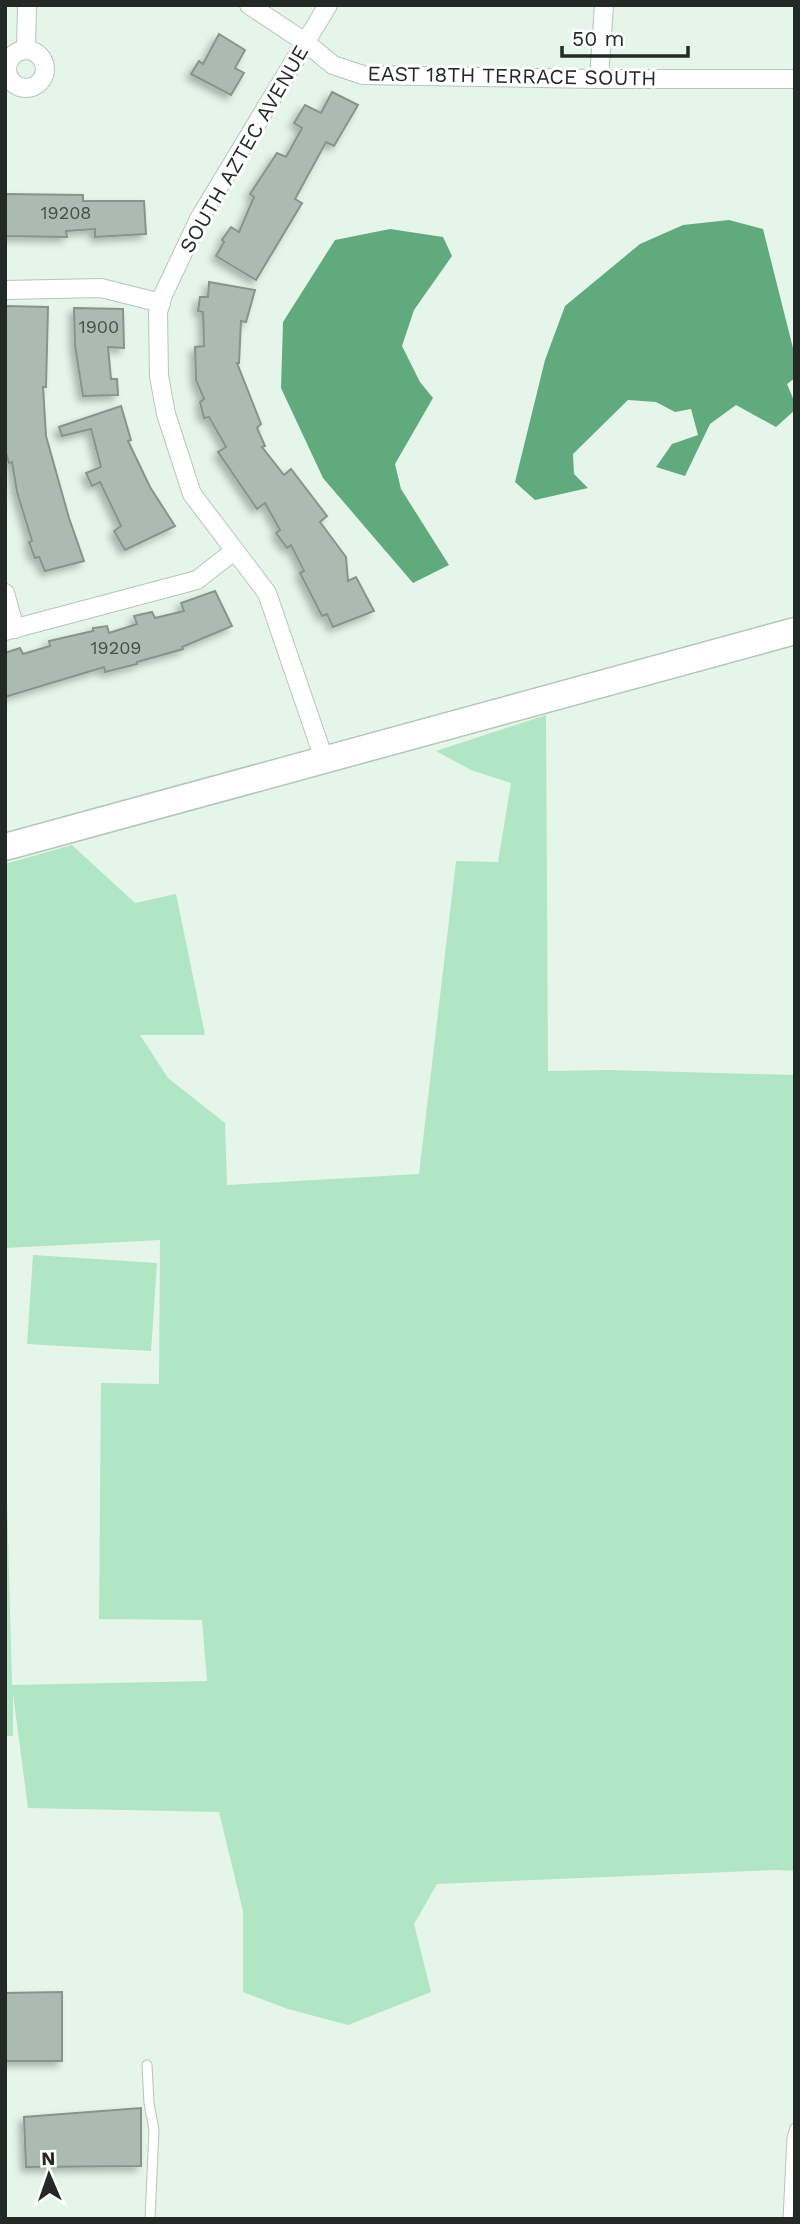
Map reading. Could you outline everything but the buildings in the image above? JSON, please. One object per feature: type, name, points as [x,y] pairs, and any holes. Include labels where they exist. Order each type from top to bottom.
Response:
[{"type":"main road","points":[[5,847],[795,631]]},
{"type":"street","points":[[26,49],[27,5]]},
{"type":"street","name":"EAST 18TH TERRACE SOUTH","points":[[249,5],[305,41],[333,65],[363,75],[795,79]]},
{"type":"street","name":"SOUTH AZTEC AVENUE","points":[[324,759],[267,593],[192,494],[166,414],[159,376],[158,312],[200,219],[327,5]]},
{"type":"street","points":[[599,79],[604,5]]},
{"type":"street","points":[[5,290],[101,288],[161,303]]},
{"type":"street","points":[[5,593],[10,630],[197,580],[234,551]]},
{"type":"lane","points":[[147,2065],[154,2130],[150,2219]]},
{"type":"lane","points":[[788,2219],[792,2138],[795,2128]]},
{"type":"shaded area","points":[[729,220],[763,229],[795,356],[795,378],[787,384],[795,410],[776,427],[736,405],[710,424],[685,476],[656,467],[672,444],[698,435],[691,409],[675,412],[656,402],[628,400],[573,454],[574,474],[588,488],[535,500],[515,482],[545,360],[565,306],[640,244],[683,225]]},
{"type":"shaded area","points":[[390,229],[443,237],[452,256],[414,310],[402,346],[420,382],[433,398],[395,464],[401,489],[449,565],[413,583],[323,478],[281,388],[283,322],[335,240]]},
{"type":"shaded area","points":[[546,715],[548,1071],[795,1075],[795,1871],[437,1884],[414,1924],[431,1992],[348,2025],[288,2009],[243,1992],[243,1911],[219,1812],[28,1808],[13,1694],[13,1736],[5,1736],[5,1426],[12,1685],[207,1681],[202,1620],[99,1619],[101,1383],[159,1384],[160,1240],[5,1248],[5,864],[72,845],[135,903],[176,894],[205,1035],[140,1035],[168,1078],[225,1123],[227,1185],[419,1174],[456,861],[498,862],[511,783],[471,770],[436,751]]},
{"type":"shaded area","points":[[33,1255],[157,1263],[151,1351],[27,1344]]}]
